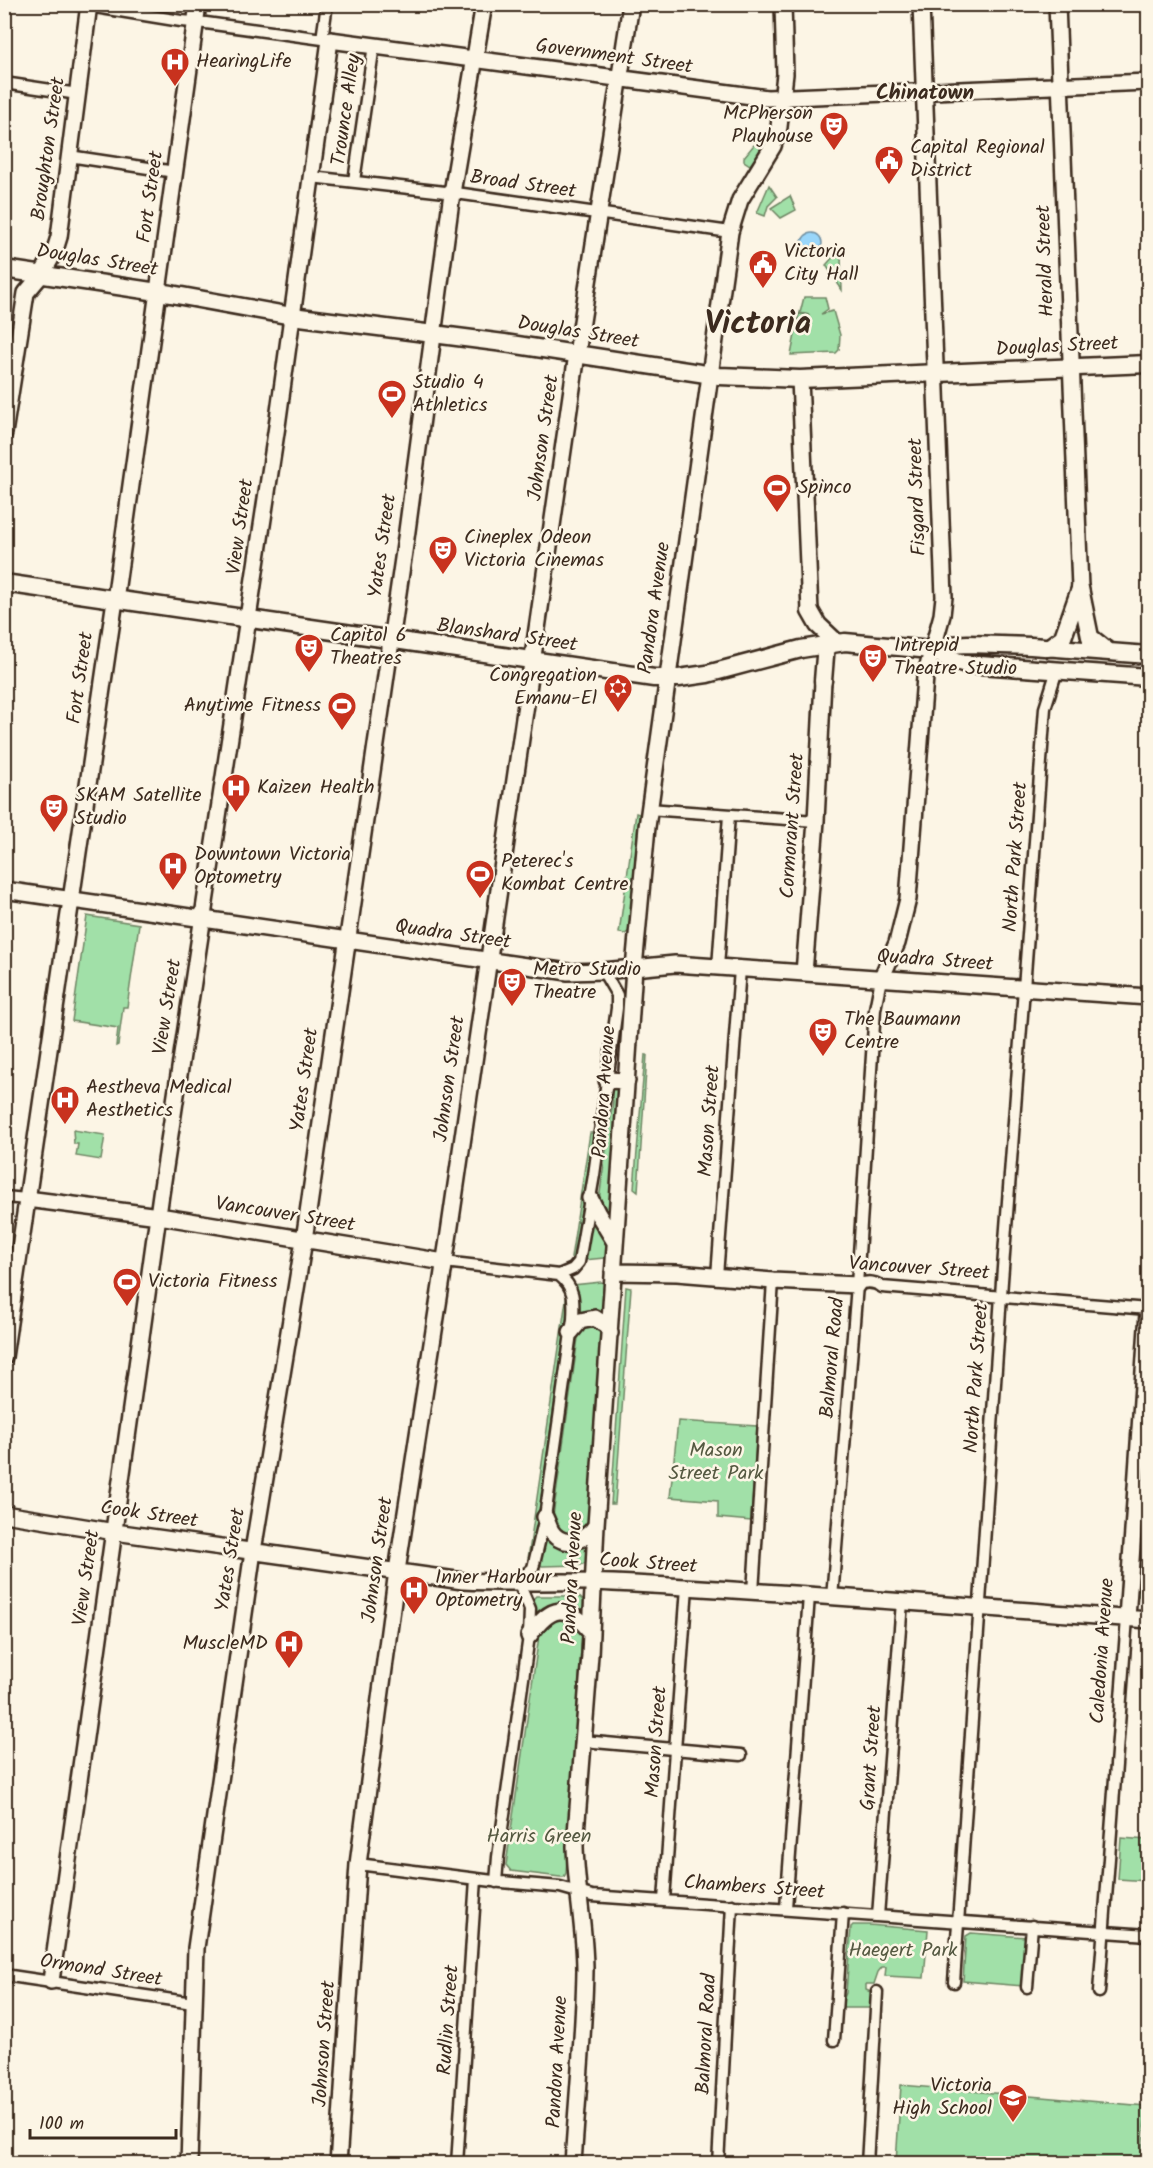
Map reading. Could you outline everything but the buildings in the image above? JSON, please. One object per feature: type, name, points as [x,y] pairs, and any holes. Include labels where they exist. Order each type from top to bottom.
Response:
[{"type":"main road","name":"Fort Street","points":[[4,1357],[115,600],[198,4]]},
{"type":"main road","name":"Yates Street","points":[[189,2163],[196,1948],[253,1551],[304,1240],[452,193],[484,4]]},
{"type":"main road","name":"Johnson Street","points":[[338,2163],[358,1864],[397,1571],[631,4]]},
{"type":"main road","name":"Pandora Avenue","points":[[573,2163],[585,1971],[575,1846],[634,968],[648,810],[730,232],[740,200],[772,146],[779,127],[784,98],[783,4]]},
{"type":"main road","name":"Fisgard Street","points":[[881,979],[897,943],[908,899],[925,677],[942,615],[944,597],[921,4]]},
{"type":"main road","name":"Herald Street","points":[[1057,4],[1080,588]]},
{"type":"main road","name":"Broughton Street","points":[[4,433],[26,293],[42,274],[54,253],[58,237],[78,94],[85,5]]},
{"type":"main road","points":[[479,36],[483,47],[500,63]]},
{"type":"main road","name":"Government Street","points":[[326,39],[734,95],[784,98],[1149,82]]},
{"type":"main road","name":"View Street","points":[[51,1981],[159,1216],[292,316],[311,177],[326,39]]},
{"type":"main road","name":"Douglas Street","points":[[4,268],[159,292],[292,316],[434,333],[710,375],[800,379],[1149,364]]},
{"type":"main road","points":[[800,379],[810,611],[808,628],[819,645]]},
{"type":"main road","name":"Blanshard Street","points":[[4,583],[390,641],[666,679],[707,674],[819,645],[931,650],[959,644],[1149,655]]},
{"type":"main road","points":[[1048,648],[1063,637],[1080,588]]},
{"type":"main road","points":[[1080,588],[1089,637],[1110,652]]},
{"type":"main road","points":[[810,611],[818,625],[819,675],[823,681]]},
{"type":"main road","name":"Blanshard Street","points":[[931,650],[966,664],[1149,677]]},
{"type":"main road","name":"Cormorant Street","points":[[804,973],[816,821],[823,681]]},
{"type":"main road","name":"Quadra Street","points":[[4,890],[568,972],[603,972],[660,964],[1149,997]]},
{"type":"main road","points":[[607,1080],[627,1082]]},
{"type":"main road","points":[[590,1198],[615,1242]]},
{"type":"main road","name":"Vancouver Street","points":[[27,1199],[159,1216],[444,1262]]},
{"type":"main road","name":"Vancouver Street","points":[[613,1272],[857,1285]]},
{"type":"main road","name":"Caledonia Avenue","points":[[1126,1618],[1149,1311]]},
{"type":"main road","points":[[571,1332],[580,1321],[594,1318],[607,1326],[610,1333]]},
{"type":"main road","name":"Cook Street","points":[[4,1514],[463,1581],[593,1582],[687,1587],[1149,1620]]},
{"type":"main road","points":[[545,1517],[552,1532],[557,1537],[566,1540],[583,1539],[596,1525]]},
{"type":"main road","points":[[529,1636],[547,1615],[565,1611],[573,1614],[591,1632]]},
{"type":"street","points":[[326,39],[327,4]]},
{"type":"street","name":"Government Street","points":[[85,5],[326,39]]},
{"type":"street","name":"Trounce Alley","points":[[354,181],[374,45]]},
{"type":"street","points":[[4,83],[78,94]]},
{"type":"street","points":[[69,156],[176,172]]},
{"type":"street","name":"Broad Street","points":[[311,177],[452,193],[730,232]]},
{"type":"street","name":"North Park Street","points":[[954,1982],[1001,1297],[1045,708],[1057,670]]},
{"type":"street","points":[[648,810],[816,821]]},
{"type":"street","points":[[718,967],[729,815]]},
{"type":"street","name":"Mason Street","points":[[717,1276],[740,969]]},
{"type":"street","name":"Pandora Avenue","points":[[496,1882],[529,1636],[530,1609],[518,1581],[533,1568],[545,1517],[571,1332],[574,1295],[572,1288],[559,1275],[573,1269],[579,1262],[617,1008],[617,995],[603,972]]},
{"type":"street","name":"Balmoral Road","points":[[832,1598],[857,1285],[875,1009],[881,979]]},
{"type":"street","name":"Vancouver Street","points":[[4,1197],[27,1199]]},
{"type":"street","name":"Vancouver Street","points":[[444,1262],[559,1275]]},
{"type":"street","points":[[753,1592],[773,1281]]},
{"type":"street","name":"Vancouver Street","points":[[857,1285],[866,1282],[877,1283],[882,1287],[1149,1311]]},
{"type":"street","name":"Mason Street","points":[[664,1900],[687,1587]]},
{"type":"street","points":[[786,1908],[809,1596]]},
{"type":"street","name":"Grant Street","points":[[878,1916],[902,1602]]},
{"type":"street","name":"Caledonia Avenue","points":[[1099,1992],[1126,1618]]},
{"type":"street","points":[[583,1741],[741,1755]]},
{"type":"street","name":"Chambers Street","points":[[358,1864],[496,1882],[560,1887],[592,1896],[1149,1935]]},
{"type":"street","name":"Rudlin Street","points":[[457,2163],[476,1879]]},
{"type":"street","name":"Balmoral Road","points":[[718,2163],[732,1905]]},
{"type":"street","points":[[834,2040],[843,1913]]},
{"type":"street","points":[[1027,1986],[1032,1926]]},
{"type":"street","name":"Ormond Street","points":[[4,1975],[193,2003]]},
{"type":"street","points":[[867,2163],[877,1992]]},
{"type":"green space","points":[[761,140],[765,141],[765,145],[750,165],[744,161],[744,157]]},
{"type":"green space","points":[[769,185],[777,197],[768,206],[765,216],[757,213]]},
{"type":"green space","points":[[790,196],[796,210],[781,218],[771,208]]},
{"type":"green space","points":[[841,255],[842,290],[826,265],[834,256]]},
{"type":"green space","points":[[804,297],[825,297],[828,309],[821,314],[833,311],[840,335],[839,350],[836,353],[791,355],[799,314],[810,315],[800,313]]},
{"type":"green space","points":[[636,813],[639,814],[629,931],[625,934],[619,933]]},
{"type":"green space","points":[[87,916],[139,924],[127,1007],[123,1007],[116,1046],[118,1028],[72,1021]]},
{"type":"green space","points":[[645,1055],[647,1055],[638,1191],[634,1188]]},
{"type":"green space","points":[[620,1086],[610,1226],[599,1200],[613,1101],[610,1090]]},
{"type":"green space","points":[[73,1130],[105,1135],[101,1160],[76,1156],[78,1144],[74,1144]]},
{"type":"green space","points":[[590,1133],[594,1133],[575,1260],[571,1258]]},
{"type":"green space","points":[[591,1217],[609,1241],[604,1258],[584,1260]]},
{"type":"green space","points":[[601,1282],[606,1284],[605,1318],[577,1317],[579,1299],[573,1285]]},
{"type":"green space","points":[[626,1287],[631,1288],[615,1504],[611,1504]]},
{"type":"green space","points":[[567,1293],[569,1302],[532,1560],[528,1559]]},
{"type":"green space","points":[[589,1322],[602,1330],[590,1522],[587,1529],[568,1536],[557,1529],[553,1516],[579,1331]]},
{"type":"green space","name":"Mason Street Park","points":[[678,1421],[757,1426],[751,1521],[718,1518],[718,1501],[670,1497]]},
{"type":"green space","points":[[1148,1445],[1148,1597],[1139,1596]]},
{"type":"green space","points":[[545,1535],[589,1541],[588,1561],[581,1565],[542,1566],[539,1563]]},
{"type":"green space","points":[[536,1596],[578,1596],[585,1602],[584,1615],[534,1618],[533,1599]]},
{"type":"green space","name":"Harris Green","points":[[564,1616],[581,1630],[582,1635],[566,1873],[564,1877],[560,1877],[511,1871],[506,1865],[539,1636],[543,1625]]},
{"type":"green space","points":[[1121,1838],[1148,1840],[1148,1881],[1118,1879]]},
{"type":"green space","name":"Haegert Park","points":[[869,1925],[928,1930],[924,1978],[885,1976],[886,1967],[882,1967],[874,1984],[866,1984],[866,1990],[873,1993],[873,2008],[843,2008],[851,1927]]},
{"type":"green space","points":[[971,1933],[1026,1937],[1023,1986],[963,1981],[966,1936]]},
{"type":"green space","points":[[901,2085],[1146,2106],[1141,2163],[896,2163]]},
{"type":"water","points":[[812,233],[819,236],[822,243],[819,250],[812,253],[805,250],[802,243],[805,236]]},
{"type":"place","name":"HearingLife","points":[[175,88]]},
{"type":"place","name":"McPherson Playhouse","points":[[834,152]]},
{"type":"place","name":"Capital Regional District","points":[[889,186]]},
{"type":"place","name":"Victoria City Hall","points":[[763,290]]},
{"type":"place","name":"Studio 4 Athletics","points":[[392,420]]},
{"type":"place","name":"Spinco","points":[[777,514]]},
{"type":"place","name":"Cineplex Odeon Victoria Cinemas","points":[[443,576]]},
{"type":"place","name":"Capitol 6 Theatres","points":[[309,674]]},
{"type":"place","name":"Intrepid Theatre Studio","points":[[873,684]]},
{"type":"place","name":"Congregation Emanu-El","points":[[618,714]]},
{"type":"place","name":"Anytime Fitness","points":[[342,732]]},
{"type":"place","name":"Kaizen Health","points":[[236,814]]},
{"type":"place","name":"SKAM Satellite Studio","points":[[54,834]]},
{"type":"place","name":"Downtown Victoria Optometry","points":[[173,892]]},
{"type":"place","name":"Peterec's Kombat Centre","points":[[480,900]]},
{"type":"place","name":"Metro Studio Theatre","points":[[512,1008]]},
{"type":"place","name":"The Baumann Centre","points":[[823,1058]]},
{"type":"place","name":"Aestheva Medical Aesthetics","points":[[65,1126]]},
{"type":"place","name":"Victoria Fitness","points":[[127,1308]]},
{"type":"place","name":"Inner Harbour Optometry","points":[[414,1616]]},
{"type":"place","name":"MuscleMD","points":[[289,1670]]},
{"type":"place","name":"Victoria High School","points":[[1013,2124]]},
{"type":"district","name":"Chinatown","points":[[925,93]]},
{"type":"district","name":"Victoria","points":[[758,324]]}]
